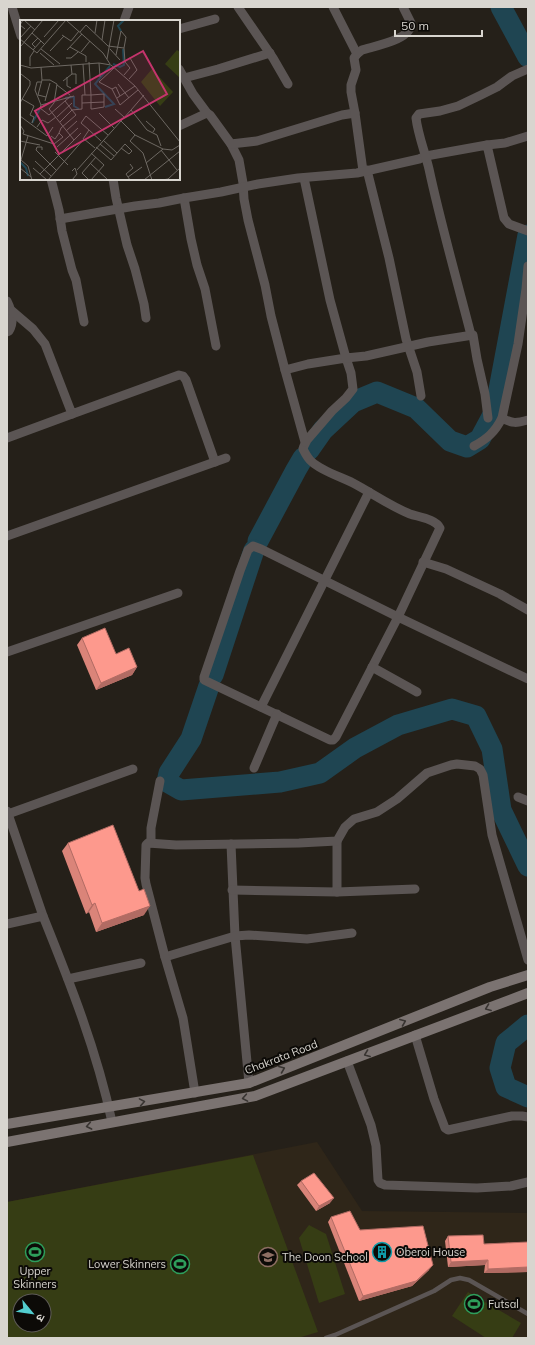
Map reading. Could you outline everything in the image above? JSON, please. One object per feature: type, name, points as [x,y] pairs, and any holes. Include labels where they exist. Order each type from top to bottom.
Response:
[{"type":"main road","name":"Chakrata Road","points":[[7,1124],[109,1108],[249,1083],[490,987],[528,976]]},
{"type":"main road","points":[[7,1142],[255,1096],[528,993]]},
{"type":"street","points":[[12,7],[20,33]]},
{"type":"street","points":[[124,20],[129,7]]},
{"type":"street","points":[[238,7],[270,53],[288,84]]},
{"type":"street","points":[[333,7],[357,54]]},
{"type":"street","points":[[403,7],[411,23],[409,31],[397,39],[362,50],[357,54],[354,58],[356,70],[351,85],[351,92],[365,171],[389,258],[408,347],[417,372],[421,396]]},
{"type":"street","points":[[180,29],[215,19]]},
{"type":"street","points":[[184,78],[270,53]]},
{"type":"street","points":[[488,418],[485,394],[473,335],[471,336],[439,216],[417,116],[458,106],[497,87],[512,76],[528,68]]},
{"type":"street","points":[[180,71],[193,94],[210,115],[239,160],[248,220],[265,285],[271,316],[305,442]]},
{"type":"street","points":[[180,126],[207,113]]},
{"type":"street","points":[[230,144],[257,141],[355,113]]},
{"type":"street","points":[[60,219],[119,208],[159,203],[243,187],[365,171],[419,159],[426,156],[505,143],[528,136]]},
{"type":"street","points":[[487,145],[504,218],[509,224],[528,230]]},
{"type":"street","points":[[304,178],[330,300],[352,380],[353,389],[352,392],[332,411],[305,442],[303,449],[312,462],[411,514],[426,518],[439,527],[439,531],[398,617],[336,737],[333,740],[330,740],[204,680],[248,550],[252,546],[261,549],[398,617],[528,679]]},
{"type":"street","points":[[51,180],[62,230],[76,280],[84,322]]},
{"type":"street","points":[[112,180],[127,246],[135,269],[144,304],[146,318]]},
{"type":"street","points":[[184,198],[197,265],[205,289],[216,346]]},
{"type":"street","points":[[474,446],[492,434],[502,418],[518,344],[528,266]]},
{"type":"street","points":[[7,301],[12,311],[13,324],[7,332]]},
{"type":"street","points":[[12,311],[33,329],[45,344],[72,414]]},
{"type":"street","points":[[286,370],[308,364],[366,356],[376,352],[428,342],[471,336]]},
{"type":"street","points":[[7,438],[179,375],[183,376],[186,380],[215,462]]},
{"type":"street","points":[[502,418],[510,423],[528,420]]},
{"type":"street","points":[[7,536],[226,458]]},
{"type":"street","points":[[261,706],[369,492]]},
{"type":"street","points":[[423,562],[446,569],[500,594],[528,610]]},
{"type":"street","points":[[7,652],[178,594]]},
{"type":"street","points":[[372,667],[417,692]]},
{"type":"street","points":[[254,768],[277,714]]},
{"type":"street","points":[[337,892],[337,841],[345,827],[358,817],[377,812],[405,794],[421,777],[427,773],[456,764],[475,766],[480,769],[483,775],[492,835],[528,960]]},
{"type":"street","points":[[112,1122],[101,1074],[68,979],[43,916],[8,813],[133,769]]},
{"type":"street","points":[[151,843],[151,828],[160,781]]},
{"type":"street","points":[[518,796],[528,801]]},
{"type":"street","points":[[195,1092],[183,1018],[165,957],[145,878],[146,845],[148,843],[176,845],[337,841]]},
{"type":"street","points":[[231,844],[235,936],[249,1083]]},
{"type":"street","points":[[232,890],[337,892],[415,889]]},
{"type":"street","points":[[7,924],[43,916]]},
{"type":"street","points":[[165,957],[235,936],[248,935],[306,939],[352,933]]},
{"type":"street","points":[[68,979],[142,962]]},
{"type":"street","points":[[415,1036],[434,1099],[445,1128],[448,1130],[512,1116],[528,1117]]},
{"type":"street","points":[[347,1061],[371,1125],[376,1146],[378,1180],[380,1183],[385,1185],[477,1188],[511,1186],[528,1182]]},
{"type":"lane","points":[[326,1338],[434,1290],[451,1280],[460,1278],[469,1280],[528,1314]]},
{"type":"shaded area","name":"The Doon School","points":[[317,1142],[362,1211],[528,1213],[528,1338],[7,1338],[7,1202]]},
{"type":"green space","name":"Lower Skinners","points":[[253,1155],[318,1332],[298,1338],[7,1338],[7,1202]]},
{"type":"green space","points":[[309,1225],[326,1234],[345,1294],[319,1303],[299,1238]]},
{"type":"green space","name":"Futsal","points":[[468,1292],[521,1323],[512,1338],[486,1338],[452,1316]]},
{"type":"building","points":[[105,628],[116,654],[129,648],[137,667],[101,683],[82,638]]},
{"type":"building","points":[[113,825],[139,891],[144,889],[150,906],[102,923],[95,903],[92,905],[68,843]]},
{"type":"building","points":[[314,1173],[334,1198],[319,1206],[301,1181]]},
{"type":"building","name":"Oberoi House","points":[[350,1211],[360,1230],[423,1226],[433,1265],[416,1281],[363,1296],[331,1217]]},
{"type":"building","points":[[483,1235],[484,1244],[528,1242],[528,1267],[488,1269],[488,1260],[451,1262],[448,1236]]},
{"type":"waterway","points":[[501,7],[528,57]]},
{"type":"waterway","points":[[309,450],[323,430],[353,402],[377,392],[416,408],[450,441],[467,447],[480,439],[495,411],[528,235]]},
{"type":"waterway","points":[[258,541],[303,458]]},
{"type":"waterway","points":[[213,675],[254,550]]},
{"type":"waterway","points":[[209,686],[191,739],[169,773],[167,782],[181,790],[280,782],[320,773],[355,748],[398,725],[452,709],[476,716],[492,749],[501,810],[528,866]]},
{"type":"waterway","points":[[528,1025],[506,1043],[500,1068],[506,1087],[528,1097]]},
{"type":"place","name":"Upper Skinners","points":[[35,1252]]},
{"type":"place","name":"Oberoi House","points":[[382,1252]]},
{"type":"place","name":"The Doon School","points":[[268,1257]]},
{"type":"place","name":"Lower Skinners","points":[[180,1264]]},
{"type":"place","name":"Futsal","points":[[474,1304]]}]
